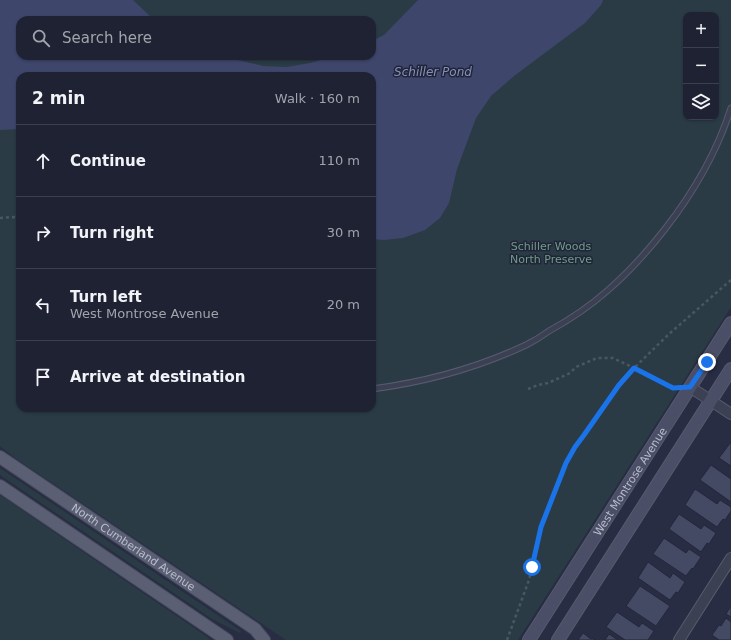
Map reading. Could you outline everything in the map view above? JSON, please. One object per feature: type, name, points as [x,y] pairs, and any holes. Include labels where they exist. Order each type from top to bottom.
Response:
[{"type":"main road","name":"West Montrose Avenue","points":[[529,640],[731,324]]},
{"type":"main road","points":[[558,640],[731,369]]},
{"type":"main road","name":"North Cumberland Avenue","points":[[0,457],[255,629],[264,640]]},
{"type":"main road","points":[[0,486],[227,640]]},
{"type":"street","points":[[690,387],[731,414]]},
{"type":"street","points":[[679,640],[731,558]]},
{"type":"lane","points":[[376,388],[437,377],[495,359],[527,344],[582,311],[630,270],[673,219],[689,196],[704,170],[718,142],[731,108]]},
{"type":"path","points":[[0,218],[16,217]]},
{"type":"path","points":[[507,640],[529,580],[541,527],[566,463],[575,447],[619,385],[634,368],[731,280]]},
{"type":"path","points":[[528,389],[548,383],[570,373],[576,367],[597,358],[613,358],[673,388],[690,387]]},
{"type":"green space","name":"Schiller Woods North Preserve","points":[[0,0],[731,0],[731,307],[518,640],[286,640],[15,458],[0,446]]},
{"type":"green space","points":[[0,468],[241,631],[240,633],[212,619],[0,475]]},
{"type":"green space","points":[[0,495],[203,634],[211,640],[0,640]]},
{"type":"water","name":"Schiller Pond","points":[[0,0],[133,0],[150,16],[16,16],[16,60],[238,60],[263,66],[287,67],[320,60],[376,60],[376,39],[384,35],[418,0],[603,0],[601,5],[585,23],[514,76],[491,96],[476,118],[457,169],[449,203],[440,218],[425,230],[403,238],[376,239],[376,72],[16,72],[16,129],[0,130]]},
{"type":"building","points":[[731,442],[731,466],[719,458]]},
{"type":"building","points":[[711,465],[731,479],[731,502],[700,480]]},
{"type":"building","points":[[695,489],[717,504],[720,500],[731,507],[731,511],[725,520],[723,519],[717,527],[685,505]]},
{"type":"building","points":[[679,514],[701,529],[704,525],[716,533],[709,544],[707,543],[701,552],[669,529]]},
{"type":"building","points":[[664,538],[686,553],[689,549],[701,557],[686,576],[653,554]]},
{"type":"building","points":[[648,562],[670,578],[673,573],[685,582],[678,593],[676,592],[670,600],[638,578]]},
{"type":"building","points":[[640,586],[670,606],[656,626],[626,606]]},
{"type":"building","points":[[731,606],[731,617],[726,614]]},
{"type":"building","points":[[617,612],[639,627],[642,623],[654,631],[648,640],[625,640],[606,627]]},
{"type":"building","points":[[726,618],[731,622],[731,640],[719,640],[712,635],[719,625],[721,626]]},
{"type":"building","points":[[583,633],[591,639],[592,638],[595,640],[578,640]]},
{"type":"building","points":[[609,634],[618,640],[605,640]]},
{"type":"route","points":[[532,567],[541,527],[566,463],[575,447],[619,385],[634,368],[673,388],[690,387],[707,362]]}]
